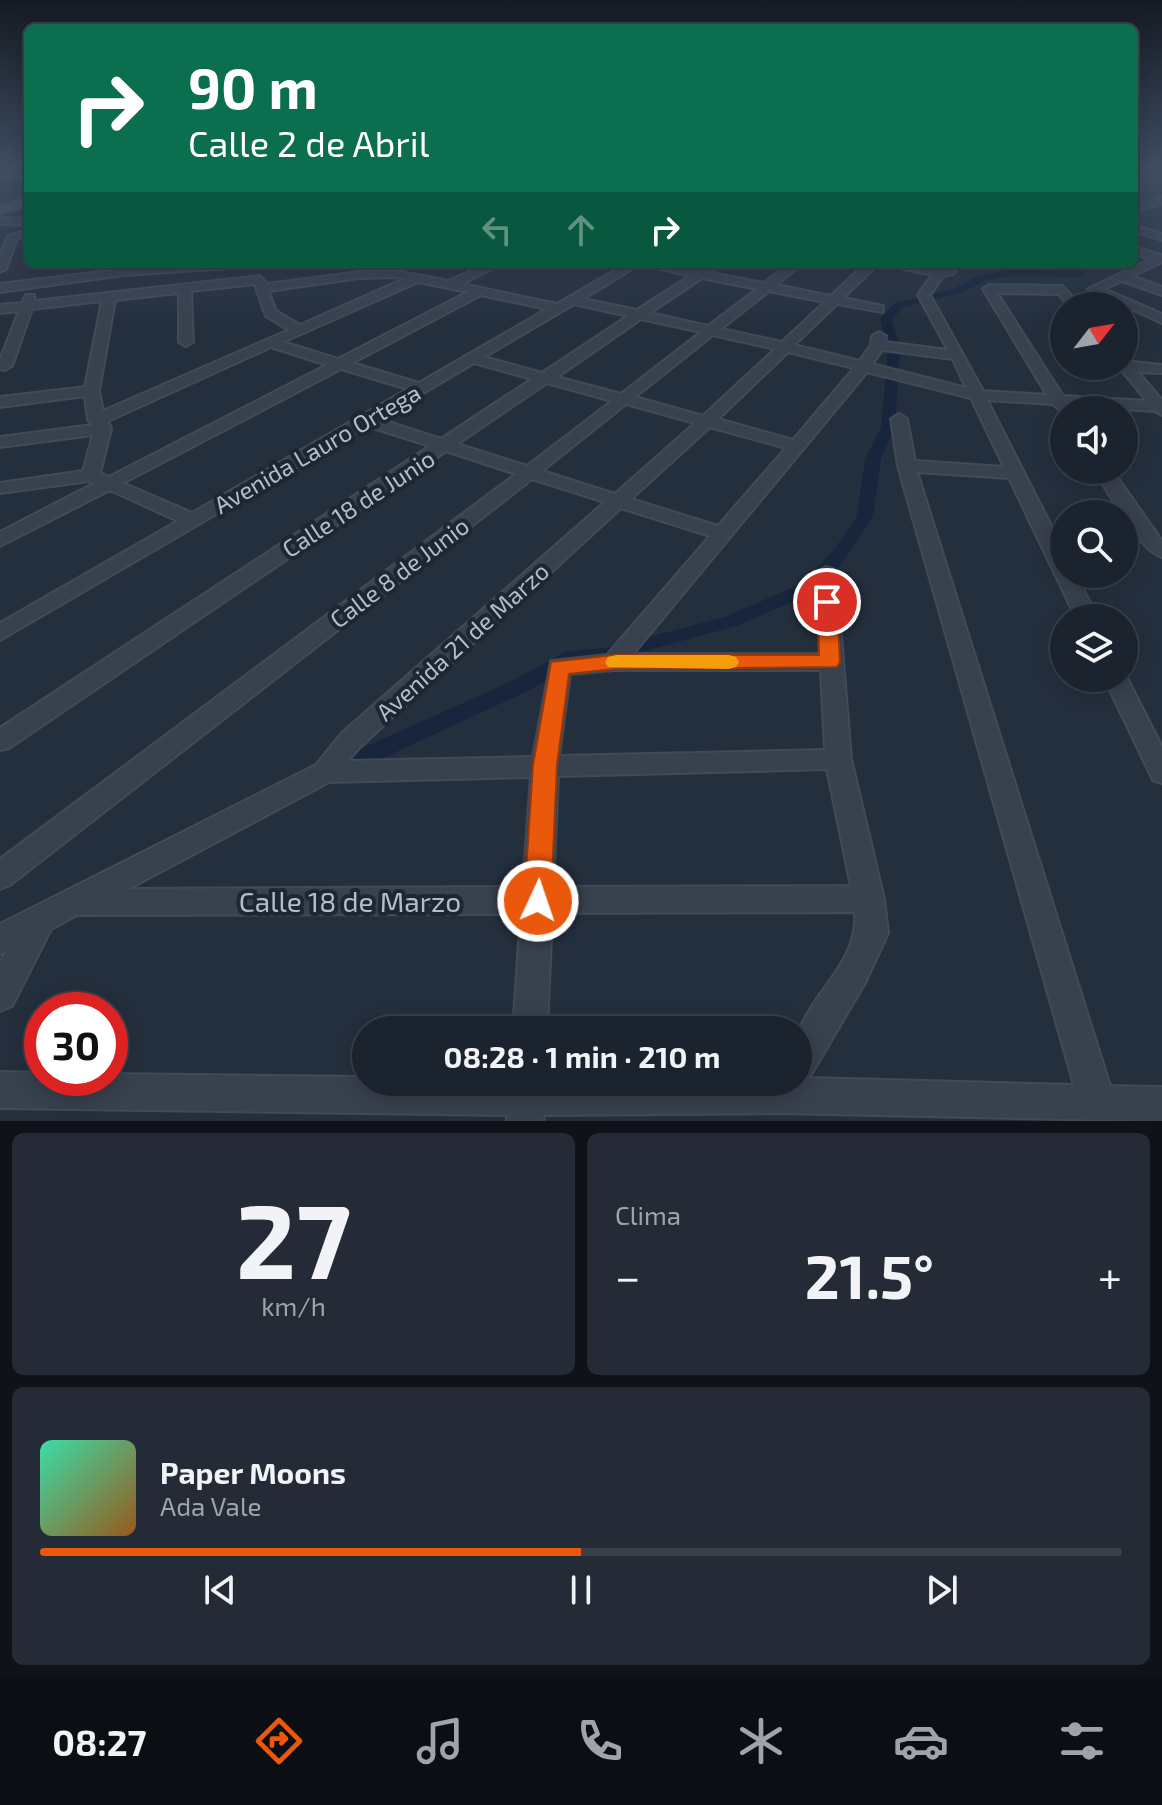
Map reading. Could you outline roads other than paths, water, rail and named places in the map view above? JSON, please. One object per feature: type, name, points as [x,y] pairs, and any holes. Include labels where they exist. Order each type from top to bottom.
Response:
[{"type":"street","points":[[2,220],[24,222]]},
{"type":"street","points":[[1138,229],[1160,234]]},
{"type":"street","points":[[0,269],[13,236],[24,234]]},
{"type":"street","points":[[1138,251],[1161,259]]},
{"type":"street","points":[[1161,259],[1094,289],[1162,319]]},
{"type":"street","points":[[0,288],[124,272],[186,268]]},
{"type":"street","points":[[262,288],[396,268]]},
{"type":"street","points":[[394,290],[401,268]]},
{"type":"street","points":[[403,268],[419,277],[480,291],[640,315],[978,395],[1050,405]]},
{"type":"street","points":[[453,284],[487,268]]},
{"type":"street","name":"Avenida Lauro Ortega","points":[[0,633],[627,268]]},
{"type":"street","points":[[668,268],[879,309]]},
{"type":"street","name":"Calle 18 de Junio","points":[[0,741],[709,268]]},
{"type":"street","name":"Calle 8 de Junio","points":[[0,876],[529,473],[791,268]]},
{"type":"street","name":"Avenida 21 de Marzo","points":[[0,940],[325,772],[351,740],[707,421],[868,268]]},
{"type":"street","points":[[910,268],[939,273],[949,272],[950,268]]},
{"type":"street","points":[[939,273],[926,298],[978,395],[1050,542]]},
{"type":"street","points":[[0,442],[99,425],[419,277]]},
{"type":"street","points":[[1123,277],[1162,291]]},
{"type":"street","points":[[0,309],[260,280],[270,315],[301,330]]},
{"type":"street","points":[[23,364],[3,366],[34,284]]},
{"type":"street","points":[[185,289],[186,342]]},
{"type":"street","points":[[1055,396],[989,289],[1064,292]]},
{"type":"street","points":[[0,540],[480,291]]},
{"type":"street","points":[[91,475],[99,425],[89,385],[109,297]]},
{"type":"street","points":[[624,650],[864,366],[878,341],[958,356]]},
{"type":"street","points":[[271,343],[420,388]]},
{"type":"street","points":[[471,358],[798,446]]},
{"type":"street","points":[[1138,367],[1162,369]]},
{"type":"street","points":[[1137,380],[1161,408]]},
{"type":"street","points":[[0,402],[57,396],[89,385]]},
{"type":"street","points":[[1138,408],[1161,408]]},
{"type":"street","points":[[899,419],[907,466],[1100,1112]]},
{"type":"street","points":[[364,420],[723,534]]},
{"type":"street","points":[[907,466],[1016,473]]},
{"type":"street","points":[[0,488],[91,475],[193,521]]},
{"type":"street","points":[[1112,484],[1148,539],[1162,551]]},
{"type":"street","points":[[812,1042],[854,972],[872,933],[869,899],[838,759],[826,573]]},
{"type":"street","points":[[531,1016],[545,765],[559,667],[624,650],[830,662]]},
{"type":"street","points":[[1123,692],[1162,773]]},
{"type":"street","points":[[325,772],[838,759]]},
{"type":"street","name":"Calle 18 de Marzo","points":[[72,902],[869,899]]},
{"type":"street","points":[[0,995],[40,919]]},
{"type":"street","points":[[812,1083],[1100,1112],[1162,1105]]},
{"type":"street","points":[[0,1090],[526,1100],[581,1096]]},
{"type":"waterway","points":[[364,757],[520,686],[572,657],[610,654],[732,621],[810,587],[839,555],[865,517],[873,459],[888,427],[894,349],[886,318],[899,305],[957,291],[982,278],[1007,273],[1081,274]]}]
